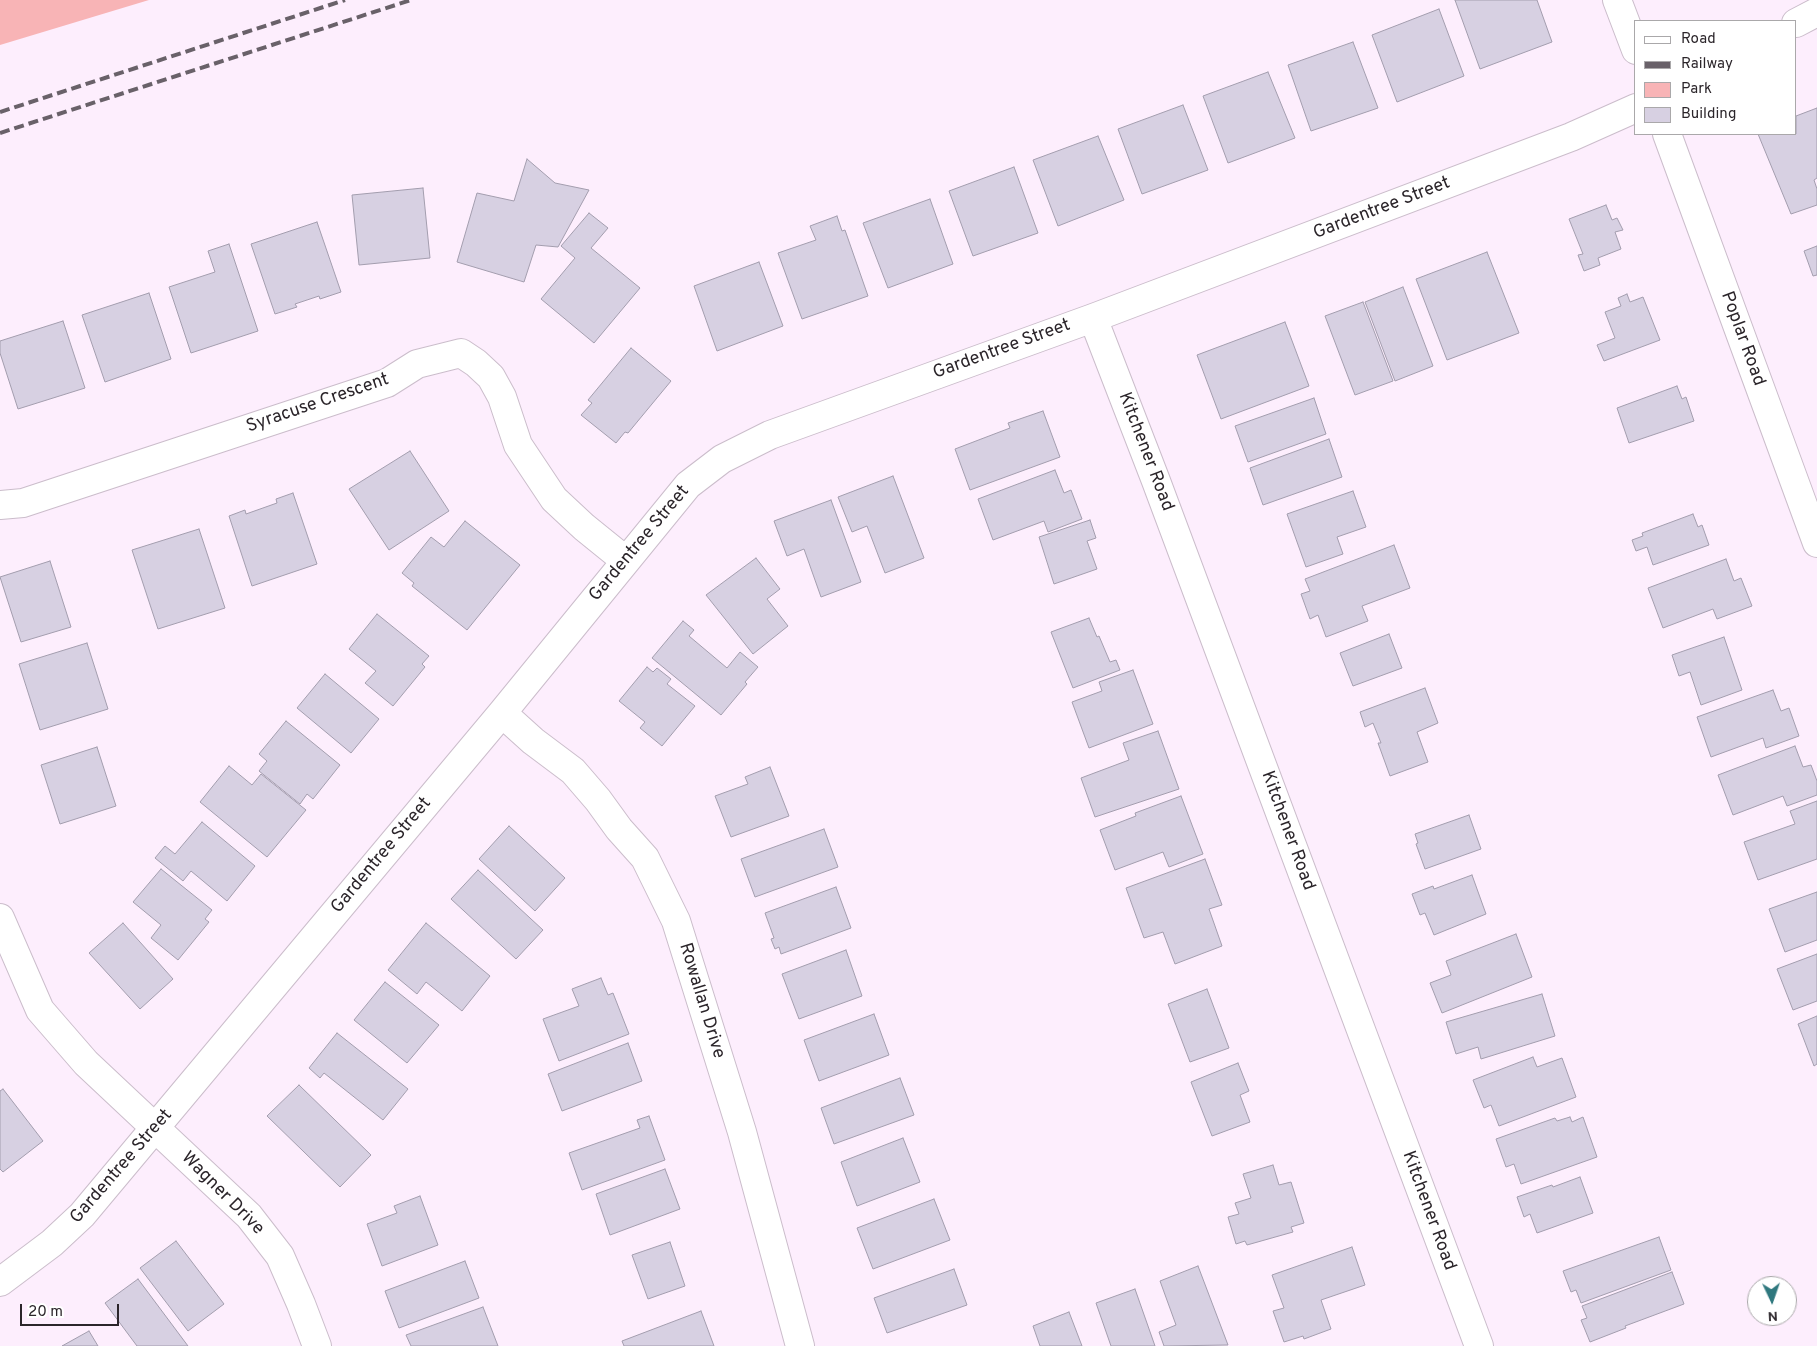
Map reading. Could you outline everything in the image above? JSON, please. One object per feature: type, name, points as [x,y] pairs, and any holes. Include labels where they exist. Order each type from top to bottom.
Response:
[{"type":"street","points":[[1617,0],[1634,45]]},
{"type":"street","points":[[1797,23],[1817,12]]},
{"type":"street","name":"Gardentree Street","points":[[0,1282],[52,1243],[82,1215],[346,897],[502,713],[688,485],[722,459],[770,435],[1093,318],[1571,137],[1634,109]]},
{"type":"street","name":"Poplar Road","points":[[1667,135],[1817,543]]},
{"type":"street","name":"Kitchener Road","points":[[1093,318],[1163,499],[1477,1345]]},
{"type":"street","name":"Syracuse Crescent","points":[[0,505],[23,503],[387,383],[417,364],[461,353],[476,363],[491,377],[502,396],[518,445],[554,499],[584,527],[626,561]]},
{"type":"street","name":"Rowallan Drive","points":[[502,713],[540,746],[573,771],[598,800],[619,829],[645,858],[676,921],[742,1132],[800,1346]]},
{"type":"street","points":[[0,918],[40,1010],[86,1063],[155,1129]]},
{"type":"street","name":"Wagner Drive","points":[[155,1129],[249,1216],[280,1256],[317,1346]]},
{"type":"green space","points":[[0,0],[149,0],[0,45]]},
{"type":"building","points":[[1455,0],[1537,0],[1552,42],[1480,69]]},
{"type":"building","points":[[1439,9],[1464,76],[1397,102],[1372,35]]},
{"type":"building","points":[[1353,42],[1378,108],[1311,131],[1288,65]]},
{"type":"building","points":[[1268,72],[1295,138],[1228,163],[1203,96]]},
{"type":"building","points":[[1183,105],[1208,170],[1142,194],[1118,129]]},
{"type":"building","points":[[1817,108],[1817,178],[1814,180],[1817,189],[1817,205],[1791,214],[1758,135],[1797,135],[1797,116]]},
{"type":"building","points":[[1098,136],[1124,200],[1058,226],[1033,160]]},
{"type":"building","points":[[527,159],[555,183],[589,190],[558,247],[536,245],[524,282],[457,262],[477,193],[514,201]]},
{"type":"building","points":[[1014,167],[1038,233],[973,256],[949,191]]},
{"type":"building","points":[[423,188],[430,258],[359,265],[352,195]]},
{"type":"building","points":[[930,199],[953,264],[888,288],[863,223]]},
{"type":"building","points":[[1606,205],[1612,220],[1617,218],[1623,230],[1615,232],[1621,249],[1598,258],[1600,265],[1584,271],[1578,255],[1583,254],[1569,219]]},
{"type":"building","points":[[589,213],[608,228],[591,248],[640,288],[594,343],[541,299],[575,258],[561,246]]},
{"type":"building","points":[[837,216],[842,231],[845,230],[868,296],[802,319],[778,253],[816,240],[810,226]]},
{"type":"building","points":[[317,222],[341,292],[320,299],[319,296],[295,304],[297,307],[275,314],[251,244]]},
{"type":"building","points":[[229,244],[258,331],[191,353],[169,287],[215,272],[208,251]]},
{"type":"building","points":[[1817,246],[1817,275],[1813,276],[1804,251]]},
{"type":"building","points":[[1487,252],[1519,333],[1447,360],[1416,279]]},
{"type":"building","points":[[759,262],[783,326],[717,351],[694,286]]},
{"type":"building","points":[[1403,287],[1433,366],[1395,381],[1365,302]]},
{"type":"building","points":[[149,293],[171,359],[105,382],[82,315]]},
{"type":"building","points":[[1627,294],[1630,302],[1643,297],[1660,340],[1604,361],[1597,345],[1615,338],[1605,312],[1621,306],[1618,298]]},
{"type":"building","points":[[1363,302],[1393,381],[1355,395],[1325,316]]},
{"type":"building","points":[[63,321],[85,388],[18,409],[0,353],[0,341]]},
{"type":"building","points":[[1285,322],[1309,386],[1221,419],[1197,355]]},
{"type":"building","points":[[631,348],[671,381],[628,433],[625,432],[616,443],[581,415],[592,403],[588,400]]},
{"type":"building","points":[[1677,386],[1682,399],[1686,397],[1694,421],[1629,443],[1617,408]]},
{"type":"building","points":[[1314,398],[1326,434],[1248,462],[1235,426]]},
{"type":"building","points":[[1043,411],[1060,457],[970,490],[955,449],[1010,428],[1008,423]]},
{"type":"building","points":[[1329,439],[1342,477],[1263,505],[1250,468]]},
{"type":"building","points":[[410,451],[449,511],[389,550],[349,489]]},
{"type":"building","points":[[1055,470],[1064,493],[1071,490],[1082,519],[1048,532],[1044,521],[993,540],[978,499]]},
{"type":"building","points":[[893,476],[924,558],[885,573],[867,526],[852,532],[838,497]]},
{"type":"building","points":[[1353,491],[1366,527],[1337,537],[1343,554],[1306,567],[1287,514]]},
{"type":"building","points":[[293,493],[317,564],[252,586],[229,516],[245,510],[246,514],[277,503],[276,499]]},
{"type":"building","points":[[831,500],[861,582],[821,597],[804,549],[787,556],[774,521]]},
{"type":"building","points":[[1693,514],[1698,527],[1702,525],[1709,545],[1653,565],[1647,547],[1636,551],[1632,540],[1643,536],[1642,533]]},
{"type":"building","points":[[1090,520],[1096,538],[1087,541],[1097,569],[1054,584],[1039,537]]},
{"type":"building","points":[[465,521],[520,565],[467,630],[412,586],[414,583],[402,573],[431,537],[444,547]]},
{"type":"building","points":[[199,529],[225,608],[158,629],[132,550]]},
{"type":"building","points":[[1394,545],[1410,588],[1362,606],[1368,621],[1326,637],[1318,615],[1310,619],[1301,594],[1310,591],[1305,579]]},
{"type":"building","points":[[756,558],[780,589],[767,599],[788,626],[753,654],[706,595]]},
{"type":"building","points":[[1726,559],[1734,581],[1741,578],[1752,606],[1717,619],[1713,609],[1663,628],[1648,588]]},
{"type":"building","points":[[50,561],[71,627],[21,642],[0,577]]},
{"type":"building","points":[[377,614],[429,656],[422,664],[425,667],[393,706],[365,683],[376,671],[349,649]]},
{"type":"building","points":[[1089,618],[1110,662],[1116,660],[1120,670],[1073,688],[1051,632]]},
{"type":"building","points":[[683,621],[694,630],[689,636],[727,668],[740,652],[758,667],[745,682],[747,684],[721,715],[652,658]]},
{"type":"building","points":[[1389,634],[1402,668],[1353,686],[1340,653]]},
{"type":"building","points":[[1724,637],[1742,690],[1701,705],[1690,672],[1679,676],[1672,655]]},
{"type":"building","points":[[87,643],[108,709],[40,730],[19,664]]},
{"type":"building","points":[[647,667],[653,672],[657,668],[671,679],[667,684],[695,706],[662,746],[640,728],[645,722],[619,701]]},
{"type":"building","points":[[1133,670],[1153,724],[1089,748],[1072,702],[1102,691],[1099,682]]},
{"type":"building","points":[[325,674],[379,719],[351,753],[297,708]]},
{"type":"building","points":[[1425,688],[1438,723],[1417,732],[1428,762],[1390,776],[1378,743],[1381,743],[1373,723],[1365,727],[1360,712]]},
{"type":"building","points":[[1773,690],[1781,711],[1789,708],[1799,736],[1766,748],[1763,738],[1711,757],[1697,717]]},
{"type":"building","points":[[286,721],[340,765],[313,799],[307,794],[300,804],[259,771],[267,761],[259,754]]},
{"type":"building","points":[[1158,731],[1179,789],[1095,817],[1081,778],[1129,760],[1123,743]]},
{"type":"building","points":[[1795,746],[1803,767],[1811,765],[1817,781],[1817,795],[1787,806],[1783,796],[1733,815],[1718,775]]},
{"type":"building","points":[[97,747],[116,806],[60,824],[41,765]]},
{"type":"building","points":[[229,766],[252,785],[261,774],[306,810],[267,857],[200,802]]},
{"type":"building","points":[[770,767],[789,816],[731,837],[715,796],[748,784],[745,777]]},
{"type":"building","points":[[1181,796],[1203,854],[1169,867],[1163,852],[1115,870],[1100,830],[1136,816],[1135,813]]},
{"type":"building","points":[[1817,801],[1817,859],[1758,880],[1744,842],[1795,824],[1790,811]]},
{"type":"building","points":[[1469,815],[1481,849],[1425,869],[1416,844],[1418,843],[1415,834]]},
{"type":"building","points":[[202,822],[255,866],[227,901],[191,871],[183,881],[155,858],[165,846],[175,854]]},
{"type":"building","points":[[509,826],[565,878],[535,911],[479,859]]},
{"type":"building","points":[[824,829],[838,867],[755,897],[741,859]]},
{"type":"building","points":[[1205,859],[1222,905],[1209,909],[1222,946],[1175,964],[1163,932],[1144,938],[1126,888]]},
{"type":"building","points":[[161,869],[212,910],[205,919],[209,922],[178,960],[151,938],[161,925],[133,902]]},
{"type":"building","points":[[478,870],[543,930],[516,959],[451,899]]},
{"type":"building","points":[[1472,875],[1486,914],[1434,935],[1425,913],[1420,915],[1412,894],[1433,886],[1434,889]]},
{"type":"building","points":[[836,887],[851,928],[781,954],[779,947],[775,949],[771,939],[774,938],[765,913]]},
{"type":"building","points":[[1817,892],[1817,940],[1785,952],[1769,909]]},
{"type":"building","points":[[123,923],[173,979],[140,1009],[89,953]]},
{"type":"building","points":[[426,923],[490,976],[462,1011],[426,982],[417,994],[388,970]]},
{"type":"building","points":[[1516,934],[1532,977],[1442,1013],[1430,983],[1451,975],[1446,961]]},
{"type":"building","points":[[846,950],[862,996],[799,1019],[782,974]]},
{"type":"building","points":[[1817,954],[1817,1001],[1793,1010],[1777,969]]},
{"type":"building","points":[[601,978],[608,995],[613,993],[629,1034],[559,1061],[543,1019],[579,1006],[572,989]]},
{"type":"building","points":[[385,982],[439,1025],[407,1063],[354,1020]]},
{"type":"building","points":[[1207,989],[1229,1048],[1190,1062],[1168,1004]]},
{"type":"building","points":[[1542,994],[1555,1036],[1481,1059],[1478,1047],[1456,1054],[1446,1022]]},
{"type":"building","points":[[874,1014],[889,1055],[819,1081],[804,1040]]},
{"type":"building","points":[[1817,1016],[1817,1064],[1814,1066],[1798,1024]]},
{"type":"building","points":[[337,1033],[408,1089],[383,1120],[324,1073],[320,1078],[309,1068]]},
{"type":"building","points":[[628,1043],[642,1081],[562,1111],[548,1074]]},
{"type":"building","points":[[1533,1057],[1537,1067],[1562,1058],[1576,1097],[1499,1126],[1491,1105],[1484,1108],[1473,1080]]},
{"type":"building","points":[[1238,1063],[1249,1091],[1240,1095],[1250,1122],[1212,1136],[1191,1082]]},
{"type":"building","points":[[900,1078],[914,1115],[834,1144],[821,1108]]},
{"type":"building","points":[[299,1085],[371,1155],[340,1187],[267,1116]]},
{"type":"building","points":[[3,1089],[43,1141],[3,1172],[0,1169],[0,1091]]},
{"type":"building","points":[[649,1116],[665,1160],[582,1190],[569,1153],[640,1128],[637,1120]]},
{"type":"building","points":[[1570,1117],[1572,1122],[1583,1117],[1597,1157],[1521,1184],[1514,1164],[1506,1167],[1496,1139],[1555,1118],[1557,1121]]},
{"type":"building","points":[[903,1138],[920,1182],[857,1206],[841,1162]]},
{"type":"building","points":[[1273,1165],[1279,1185],[1291,1182],[1304,1223],[1291,1227],[1293,1232],[1247,1245],[1245,1241],[1236,1244],[1228,1217],[1239,1214],[1235,1203],[1251,1198],[1243,1174]]},
{"type":"building","points":[[665,1169],[680,1209],[610,1235],[596,1194]]},
{"type":"building","points":[[1580,1177],[1593,1213],[1537,1233],[1530,1214],[1524,1217],[1517,1197]]},
{"type":"building","points":[[420,1196],[438,1245],[382,1266],[367,1224],[397,1213],[394,1206]]},
{"type":"building","points":[[934,1199],[950,1240],[873,1269],[857,1228]]},
{"type":"building","points":[[1659,1237],[1671,1270],[1581,1303],[1576,1290],[1571,1292],[1563,1271]]},
{"type":"building","points":[[176,1241],[224,1304],[188,1331],[140,1268]]},
{"type":"building","points":[[670,1242],[685,1286],[648,1299],[632,1255]]},
{"type":"building","points":[[1352,1247],[1365,1285],[1321,1300],[1331,1329],[1304,1339],[1303,1336],[1284,1342],[1273,1311],[1284,1308],[1272,1275]]},
{"type":"building","points":[[465,1261],[479,1298],[399,1328],[385,1291]]},
{"type":"building","points":[[1198,1266],[1228,1345],[1164,1346],[1159,1332],[1176,1325],[1160,1281]]},
{"type":"building","points":[[954,1269],[967,1305],[887,1333],[874,1298]]},
{"type":"building","points":[[1672,1272],[1684,1304],[1625,1326],[1626,1328],[1590,1342],[1581,1320],[1587,1318],[1582,1306]]},
{"type":"building","points":[[138,1279],[188,1346],[137,1346],[105,1303]]},
{"type":"building","points":[[1135,1289],[1155,1346],[1111,1346],[1096,1303]]},
{"type":"building","points":[[483,1307],[498,1346],[411,1346],[406,1335]]},
{"type":"building","points":[[701,1311],[714,1346],[624,1346],[622,1341]]},
{"type":"building","points":[[1069,1312],[1082,1346],[1040,1346],[1033,1326]]},
{"type":"building","points":[[89,1331],[98,1346],[62,1346]]},
{"type":"railway","points":[[0,112],[345,0]]},
{"type":"railway","points":[[0,133],[411,0]]}]
